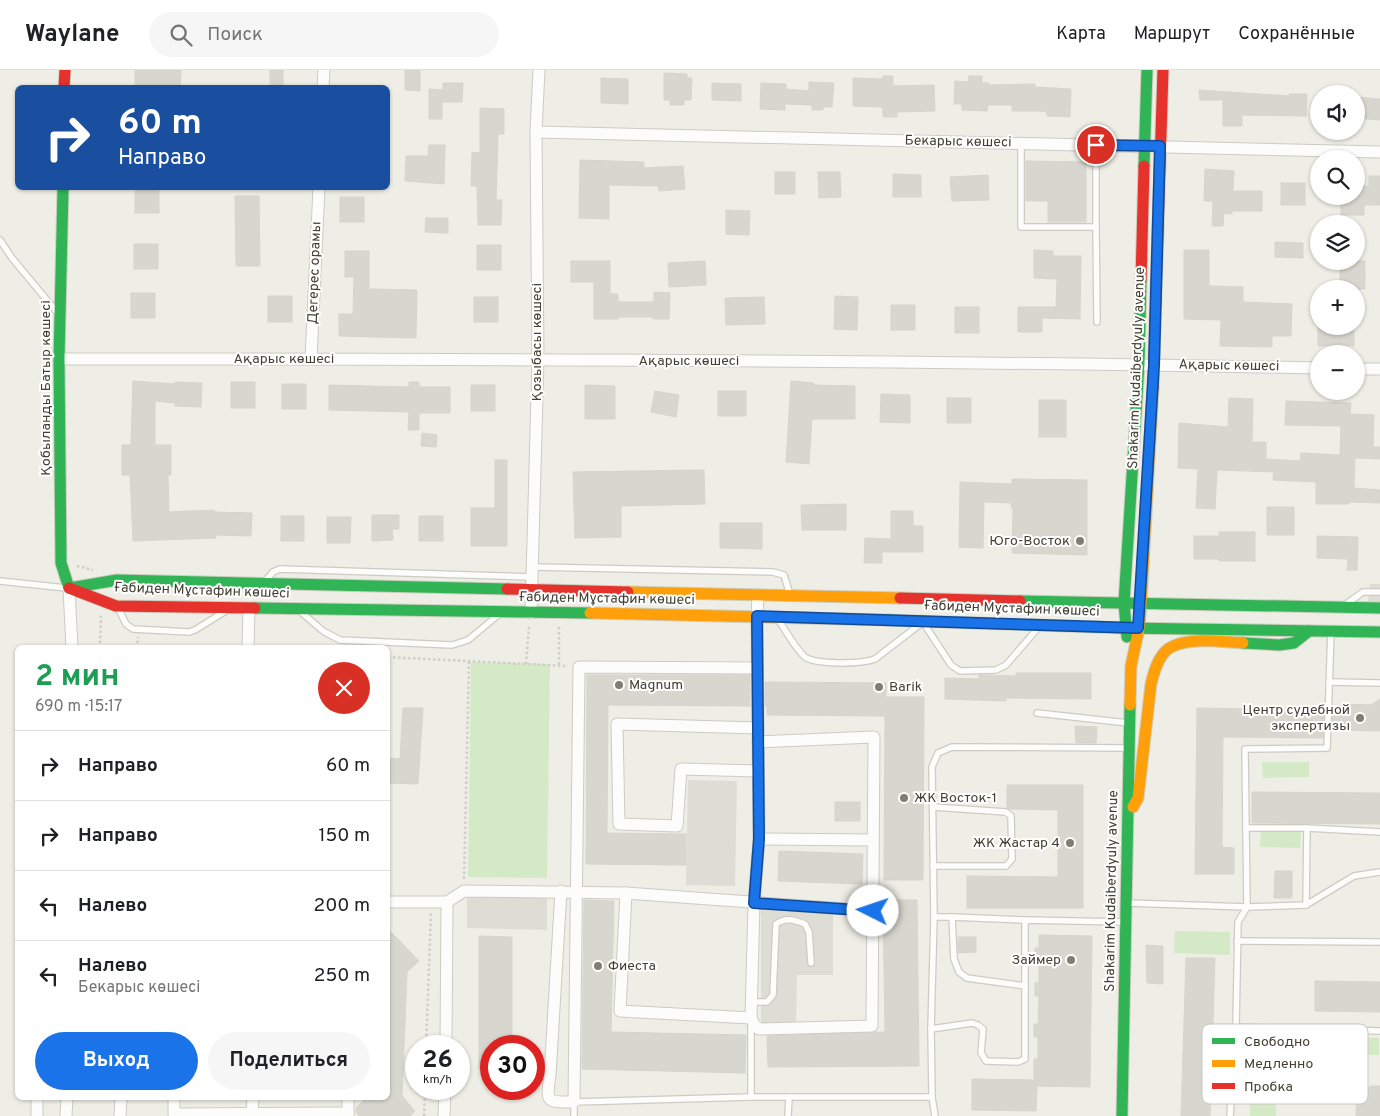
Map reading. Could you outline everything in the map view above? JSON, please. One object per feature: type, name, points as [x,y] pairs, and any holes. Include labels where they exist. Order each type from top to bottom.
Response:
[{"type":"street","points":[[64,85],[65,70]]},
{"type":"street","points":[[323,85],[324,70]]},
{"type":"street","name":"Қозыбасы көшесі","points":[[530,613],[538,360],[536,132],[539,70]]},
{"type":"street","name":"Shakarim Kudaiberdyuly avenue","points":[[1132,666],[1125,628],[1124,603],[1139,364],[1147,70]]},
{"type":"street","name":"Shakarim Kudaiberdyuly avenue","points":[[1122,1116],[1132,666],[1141,604],[1154,365],[1163,70]]},
{"type":"street","name":"Бекарыс көшесі","points":[[536,132],[1380,152]]},
{"type":"street","name":"Қобыланды Батыр көшесі","points":[[63,190],[59,359],[61,563],[68,588]]},
{"type":"street","name":"Дегерес орамы","points":[[312,358],[319,190]]},
{"type":"street","name":"Ақарыс көшесі","points":[[59,359],[312,358],[1139,364],[1310,368]]},
{"type":"street","points":[[1365,369],[1380,370]]},
{"type":"street","name":"Ғабиден Мұстафин көшесі","points":[[68,588],[117,580],[368,585],[532,578],[758,595],[1380,608]]},
{"type":"street","points":[[68,588],[70,645]]},
{"type":"street","name":"Ғабиден Мұстафин көшесі","points":[[68,588],[116,606],[757,616],[1125,628],[1380,632]]},
{"type":"street","points":[[758,595],[757,668],[759,839],[754,903],[751,1018],[755,1026],[759,1028],[872,1026],[874,737],[758,742]]},
{"type":"street","points":[[248,645],[249,609]]},
{"type":"street","points":[[1128,815],[1138,798],[1154,669],[1168,649],[1187,641],[1250,645],[1287,644],[1294,643],[1309,631]]},
{"type":"street","points":[[561,891],[548,1095],[553,1102],[574,1102],[579,667],[757,668]]},
{"type":"street","points":[[758,728],[617,724],[620,824],[677,826],[681,770],[758,771]]},
{"type":"street","points":[[759,839],[873,840]]},
{"type":"street","points":[[390,902],[447,902],[464,891],[561,891],[577,893],[626,893],[873,911]]},
{"type":"street","points":[[626,893],[620,1011],[751,1018]]},
{"type":"street","points":[[446,1035],[447,902]]},
{"type":"street","points":[[37,1116],[38,1100]]},
{"type":"street","points":[[66,1116],[67,1100]]},
{"type":"street","points":[[120,1116],[121,1100]]},
{"type":"street","points":[[174,1100],[174,1114],[348,1114],[348,1100]]},
{"type":"street","points":[[252,1113],[253,1100]]},
{"type":"street","points":[[444,1116],[445,1100]]},
{"type":"lane","points":[[1021,143],[1021,227],[1096,228]]},
{"type":"lane","points":[[1096,145],[1097,322]]},
{"type":"lane","points":[[0,240],[12,258],[61,316]]},
{"type":"lane","points":[[263,583],[273,572],[280,569],[532,578],[773,572],[784,575],[790,596]]},
{"type":"lane","points":[[368,585],[369,572]]},
{"type":"lane","points":[[0,581],[68,588]]},
{"type":"lane","points":[[1341,607],[1363,592],[1380,592]]},
{"type":"lane","points":[[116,606],[126,624],[133,629],[188,632],[195,630],[231,608]]},
{"type":"lane","points":[[299,610],[323,631],[340,640],[452,645],[468,640],[501,613]]},
{"type":"lane","points":[[776,617],[804,656],[813,661],[866,662],[875,659],[923,622],[951,665],[960,671],[996,670],[1006,665],[1040,625]]},
{"type":"lane","points":[[1236,1024],[1238,922],[1246,907],[1245,749],[1327,748],[1331,631]]},
{"type":"lane","points":[[1329,682],[1380,683]]},
{"type":"lane","points":[[1037,713],[1130,723]]},
{"type":"lane","points":[[935,1116],[932,1097],[931,1029],[934,917],[932,767],[938,753],[952,747],[1130,748]]},
{"type":"lane","points":[[933,808],[1006,812],[1010,816],[1012,859],[1006,866],[933,866]]},
{"type":"lane","points":[[1246,828],[1307,828],[1380,832]]},
{"type":"lane","points":[[1306,905],[1307,828]]},
{"type":"lane","points":[[1126,903],[1246,907],[1306,905],[1354,876],[1380,872]]},
{"type":"lane","points":[[934,917],[1126,922]]},
{"type":"lane","points":[[952,917],[954,959],[959,972],[967,978],[1025,986]]},
{"type":"lane","points":[[752,1002],[767,1002],[773,995],[776,924],[779,922],[790,919],[805,924],[809,932],[811,963]]},
{"type":"lane","points":[[931,1029],[972,1023],[983,1029],[981,1053],[986,1061],[1022,1061],[1025,1059],[1025,920]]},
{"type":"lane","points":[[1238,941],[1380,942]]},
{"type":"lane","points":[[751,1018],[751,1097]]},
{"type":"lane","points":[[574,1116],[574,1102],[751,1097],[932,1097]]},
{"type":"lane","points":[[788,1116],[789,1097]]},
{"type":"path","points":[[100,645],[101,600]]},
{"type":"path","points":[[526,664],[530,613]]},
{"type":"path","points":[[559,614],[559,665]]},
{"type":"path","points":[[390,657],[579,667]]},
{"type":"path","points":[[464,891],[469,662]]},
{"type":"path","points":[[426,1035],[431,902]]},
{"type":"path","points":[[424,1116],[425,1100]]},
{"type":"green space","points":[[471,662],[550,664],[547,878],[468,877]]},
{"type":"green space","points":[[1262,762],[1309,762],[1309,777],[1263,778]]},
{"type":"green space","points":[[1261,830],[1301,831],[1300,848],[1260,847]]},
{"type":"green space","points":[[1175,931],[1230,932],[1230,955],[1174,953]]},
{"type":"green space","points":[[1368,1038],[1379,1038],[1379,1055],[1368,1054]]},
{"type":"green space","points":[[1250,1104],[1276,1104],[1276,1116],[1250,1116]]},
{"type":"shaded area","points":[[1370,584],[1380,584],[1380,603],[1368,602]]},
{"type":"shaded area","points":[[688,780],[737,781],[735,886],[686,885]]},
{"type":"shaded area","points":[[467,893],[547,894],[547,930],[467,928]]},
{"type":"shaded area","points":[[761,908],[833,908],[833,975],[797,975],[796,1023],[761,1023]]},
{"type":"building","points":[[135,70],[181,70],[180,85],[135,85]]},
{"type":"building","points":[[270,70],[283,70],[283,85],[270,85]]},
{"type":"building","points":[[405,70],[420,70],[420,91],[405,90]]},
{"type":"building","points":[[664,73],[687,74],[687,78],[692,78],[691,100],[684,100],[684,105],[670,105],[670,100],[664,100]]},
{"type":"building","points":[[883,76],[893,76],[893,86],[934,85],[935,111],[897,112],[897,117],[883,117],[883,107],[853,106],[853,78],[883,79]]},
{"type":"building","points":[[969,76],[982,76],[982,83],[989,83],[989,85],[1035,84],[1035,87],[1071,89],[1070,117],[1047,116],[1047,112],[1040,111],[1012,111],[1012,105],[988,105],[987,111],[962,110],[962,104],[954,104],[955,81],[968,82]]},
{"type":"building","points":[[601,78],[628,79],[628,104],[601,103]]},
{"type":"building","points":[[809,82],[834,83],[832,107],[823,107],[823,110],[812,110],[812,105],[785,104],[785,110],[760,109],[761,83],[786,84],[786,89],[809,91]]},
{"type":"building","points":[[443,83],[463,83],[462,102],[442,102],[442,119],[429,119],[429,89],[443,90]]},
{"type":"building","points":[[712,83],[741,84],[741,101],[712,100]]},
{"type":"building","points":[[1199,90],[1289,96],[1289,94],[1307,94],[1306,116],[1242,115],[1242,126],[1223,126],[1223,100],[1200,100]]},
{"type":"building","points":[[1365,98],[1380,99],[1380,120],[1365,119]]},
{"type":"building","points":[[480,108],[504,109],[504,134],[498,134],[496,200],[502,200],[501,225],[478,225],[477,186],[471,186],[472,152],[480,153]]},
{"type":"building","points":[[429,145],[445,145],[444,184],[405,181],[406,156],[428,156]]},
{"type":"building","points":[[580,160],[644,162],[644,168],[683,166],[685,189],[659,191],[658,186],[609,185],[609,219],[579,218]]},
{"type":"building","points":[[1026,161],[1086,162],[1086,222],[1048,222],[1048,201],[1026,201]]},
{"type":"building","points":[[1205,169],[1234,171],[1233,191],[1262,191],[1262,211],[1232,211],[1232,214],[1224,213],[1223,226],[1212,226],[1213,201],[1204,201]]},
{"type":"building","points":[[775,172],[795,172],[795,194],[775,194]]},
{"type":"building","points":[[818,172],[840,172],[841,197],[819,198]]},
{"type":"building","points":[[893,174],[921,175],[921,197],[893,197]]},
{"type":"building","points":[[988,175],[989,200],[952,201],[950,177]]},
{"type":"building","points":[[1369,176],[1380,176],[1380,205],[1365,205],[1365,186],[1369,186]]},
{"type":"building","points":[[1281,183],[1305,183],[1305,205],[1281,205]]},
{"type":"building","points":[[135,190],[159,190],[159,213],[135,213]]},
{"type":"building","points":[[235,196],[259,196],[260,266],[236,266]]},
{"type":"building","points":[[340,197],[364,197],[364,222],[340,222]]},
{"type":"building","points":[[1341,205],[1364,205],[1364,215],[1341,215]]},
{"type":"building","points":[[726,210],[750,211],[749,235],[726,234]]},
{"type":"building","points":[[426,218],[448,218],[448,233],[425,232]]},
{"type":"building","points":[[1275,242],[1303,243],[1303,258],[1275,257]]},
{"type":"building","points":[[134,244],[158,244],[158,269],[134,269]]},
{"type":"building","points":[[477,245],[501,245],[501,270],[477,270]]},
{"type":"building","points":[[1034,250],[1053,251],[1053,256],[1081,256],[1080,319],[1042,318],[1042,332],[1018,332],[1018,307],[1056,307],[1057,279],[1034,278]]},
{"type":"building","points":[[1184,250],[1209,250],[1209,286],[1243,287],[1243,302],[1292,304],[1291,336],[1272,336],[1272,347],[1220,346],[1221,320],[1184,319]]},
{"type":"building","points":[[345,251],[369,251],[369,289],[417,290],[416,338],[339,336],[339,314],[353,314],[354,277],[345,277]]},
{"type":"building","points":[[571,261],[610,261],[610,294],[618,294],[618,302],[654,302],[654,292],[670,293],[669,319],[618,317],[618,319],[594,319],[594,282],[571,282]]},
{"type":"building","points":[[705,261],[706,285],[669,287],[668,263]]},
{"type":"building","points":[[1340,270],[1365,270],[1365,280],[1340,280]]},
{"type":"building","points":[[131,293],[155,293],[155,318],[131,318]]},
{"type":"building","points":[[268,296],[292,296],[292,322],[268,322]]},
{"type":"building","points":[[835,296],[858,297],[857,330],[834,329]]},
{"type":"building","points":[[474,297],[498,297],[498,322],[474,322]]},
{"type":"building","points":[[764,297],[765,324],[726,325],[725,298]]},
{"type":"building","points":[[891,305],[915,305],[915,330],[891,330]]},
{"type":"building","points":[[955,307],[979,307],[979,333],[955,333]]},
{"type":"building","points":[[1318,335],[1354,335],[1354,345],[1318,345]]},
{"type":"building","points":[[133,381],[175,384],[175,382],[202,383],[201,407],[175,406],[175,403],[155,401],[155,445],[171,445],[171,475],[168,475],[169,512],[214,510],[214,512],[252,513],[251,536],[216,535],[216,538],[133,541],[130,475],[122,475],[122,445],[131,445]]},
{"type":"building","points":[[791,381],[814,383],[813,385],[855,386],[855,419],[812,419],[809,464],[786,462]]},
{"type":"building","points":[[231,382],[255,382],[255,408],[231,408]]},
{"type":"building","points":[[409,382],[419,382],[419,387],[450,387],[450,413],[419,413],[419,430],[408,430],[409,412],[329,410],[329,385],[409,387]]},
{"type":"building","points":[[282,384],[306,384],[306,409],[282,409]]},
{"type":"building","points":[[471,385],[495,385],[495,411],[471,411]]},
{"type":"building","points":[[585,385],[615,386],[615,419],[585,419]]},
{"type":"building","points":[[655,391],[679,395],[676,417],[651,412]]},
{"type":"building","points":[[718,391],[746,391],[746,416],[718,416]]},
{"type":"building","points":[[881,394],[910,395],[910,423],[880,422]]},
{"type":"building","points":[[947,398],[971,398],[971,423],[947,423]]},
{"type":"building","points":[[1229,398],[1253,399],[1252,442],[1266,442],[1266,459],[1300,461],[1301,453],[1340,455],[1341,426],[1285,425],[1286,401],[1351,403],[1350,414],[1374,415],[1373,447],[1380,447],[1380,459],[1355,458],[1354,488],[1380,490],[1380,503],[1316,504],[1316,482],[1273,480],[1274,472],[1217,470],[1215,509],[1196,508],[1198,469],[1178,468],[1179,423],[1228,427]]},
{"type":"building","points":[[1039,400],[1066,400],[1066,437],[1039,437]]},
{"type":"building","points":[[422,433],[437,435],[436,447],[421,446]]},
{"type":"building","points":[[495,460],[507,460],[507,546],[471,546],[471,508],[495,508]]},
{"type":"building","points":[[704,470],[705,504],[621,506],[621,537],[575,538],[573,472]]},
{"type":"building","points":[[1012,479],[1087,480],[1087,555],[1012,553],[1012,503],[984,502],[983,548],[959,547],[960,482],[1012,484]]},
{"type":"building","points":[[846,504],[846,530],[802,530],[801,505]]},
{"type":"building","points":[[1267,507],[1294,507],[1294,535],[1267,535]]},
{"type":"building","points":[[891,511],[913,511],[913,526],[923,526],[923,552],[882,552],[882,563],[864,563],[865,538],[891,539]]},
{"type":"building","points":[[372,515],[399,515],[399,529],[392,529],[393,540],[372,541]]},
{"type":"building","points":[[281,516],[304,516],[304,541],[281,541]]},
{"type":"building","points":[[419,516],[443,516],[443,541],[419,541]]},
{"type":"building","points":[[327,517],[351,517],[350,543],[327,543]]},
{"type":"building","points":[[720,523],[762,523],[762,549],[720,548]]},
{"type":"building","points":[[1219,532],[1255,532],[1255,561],[1194,559],[1194,536],[1219,536]]},
{"type":"building","points":[[1317,536],[1358,537],[1357,570],[1347,570],[1348,559],[1317,558]]},
{"type":"building","points":[[1016,673],[1091,673],[1091,699],[1006,698],[1006,701],[945,699],[945,678],[979,679],[979,675],[1016,676]]},
{"type":"building","points":[[587,675],[750,675],[750,706],[608,705],[607,833],[686,834],[686,865],[586,864]]},
{"type":"building","name":"ЖК Восток-1","points":[[765,682],[886,683],[886,697],[924,697],[923,880],[884,880],[885,716],[767,715]]},
{"type":"building","name":"Центр судебной экспертизы","points":[[1380,699],[1380,731],[1332,730],[1333,710],[1341,710],[1341,704],[1371,705]]},
{"type":"building","points":[[403,708],[423,708],[418,784],[390,783],[390,758],[400,759]]},
{"type":"building","points":[[1197,708],[1324,710],[1323,738],[1223,737],[1222,847],[1234,848],[1234,874],[1195,874]]},
{"type":"building","points":[[1075,726],[1097,727],[1096,743],[1076,743]]},
{"type":"building","name":"ЖК Жастар 4","points":[[1007,785],[1083,785],[1083,908],[967,908],[967,876],[1058,877],[1058,810],[1007,808]]},
{"type":"building","points":[[1252,792],[1380,793],[1380,824],[1252,823]]},
{"type":"building","points":[[835,802],[860,802],[860,821],[835,821]]},
{"type":"building","points":[[779,851],[863,854],[862,884],[778,881]]},
{"type":"building","points":[[1275,871],[1292,871],[1292,898],[1274,898]]},
{"type":"building","name":"Фиеста","points":[[584,900],[614,901],[611,1032],[746,1035],[745,1073],[582,1069]]},
{"type":"building","points":[[883,900],[917,900],[919,1066],[768,1067],[767,1036],[885,1032]]},
{"type":"building","points":[[390,931],[419,961],[407,972],[402,1096],[415,1111],[410,1116],[359,1116],[356,1108],[364,1100],[390,1100]]},
{"type":"building","points":[[1039,935],[1092,936],[1090,1087],[1037,1086],[1036,1111],[972,1110],[972,1079],[1034,1080],[1034,1059],[1038,1059],[1038,1037],[1034,1037],[1034,1024],[1038,1024],[1039,996],[1035,996],[1035,983],[1039,983],[1039,960],[1035,960],[1035,948],[1039,948]]},
{"type":"building","points":[[479,936],[512,937],[512,1035],[480,1035],[479,1069]]},
{"type":"building","points":[[958,937],[976,937],[976,952],[958,953]]},
{"type":"building","points":[[1146,945],[1163,946],[1163,984],[1147,983]]},
{"type":"building","points":[[1186,958],[1215,958],[1213,1024],[1202,1024],[1202,1104],[1210,1104],[1210,1116],[1181,1116]]},
{"type":"building","points":[[1315,981],[1380,982],[1380,1012],[1315,1011]]},
{"type":"building","points":[[1371,1086],[1380,1086],[1380,1116],[1356,1116],[1357,1104],[1368,1104],[1368,1088]]},
{"type":"traffic: fast","points":[[1144,166],[1147,70]]},
{"type":"traffic: fast","points":[[63,190],[59,359],[61,563],[69,588]]},
{"type":"traffic: fast","points":[[1127,637],[1124,603],[1139,364],[1141,280]]},
{"type":"traffic: fast","points":[[70,588],[117,580],[507,589]]},
{"type":"traffic: fast","points":[[1020,601],[1380,608]]},
{"type":"traffic: fast","points":[[255,608],[590,613]]},
{"type":"traffic: fast","points":[[888,620],[1125,628],[1380,632]]},
{"type":"traffic: fast","points":[[1243,643],[1279,645],[1294,643],[1309,631]]},
{"type":"traffic: fast","points":[[1122,1116],[1130,705]]},
{"type":"traffic: slow","points":[[1130,705],[1131,666],[1139,628],[1141,604],[1153,388]]},
{"type":"traffic: slow","points":[[628,592],[900,598]]},
{"type":"traffic: slow","points":[[590,613],[888,620]]},
{"type":"traffic: slow","points":[[1133,807],[1138,798],[1151,684],[1159,660],[1168,649],[1185,642],[1243,643]]},
{"type":"traffic: jam","points":[[64,85],[65,70]]},
{"type":"traffic: jam","points":[[1153,388],[1163,70]]},
{"type":"traffic: jam","points":[[1141,280],[1144,166]]},
{"type":"traffic: jam","points":[[69,588],[116,606],[255,608]]},
{"type":"traffic: jam","points":[[507,589],[628,592]]},
{"type":"traffic: jam","points":[[900,598],[1020,601]]},
{"type":"place","name":"Юго-Восток","points":[[1080,541]]},
{"type":"place","name":"Magnum","points":[[619,685]]},
{"type":"place","name":"Barik","points":[[879,687]]},
{"type":"place","name":"Центр судебной экспертизы","points":[[1360,718]]},
{"type":"place","name":"ЖК Восток-1","points":[[904,798]]},
{"type":"place","name":"ЖК Жастар 4","points":[[1070,843]]},
{"type":"place","name":"Займер","points":[[1071,960]]},
{"type":"place","name":"Фиеста","points":[[598,966]]},
{"type":"route","points":[[873,911],[754,903],[759,839],[757,616],[1138,628],[1141,604],[1154,365],[1160,146],[1096,145]]}]
